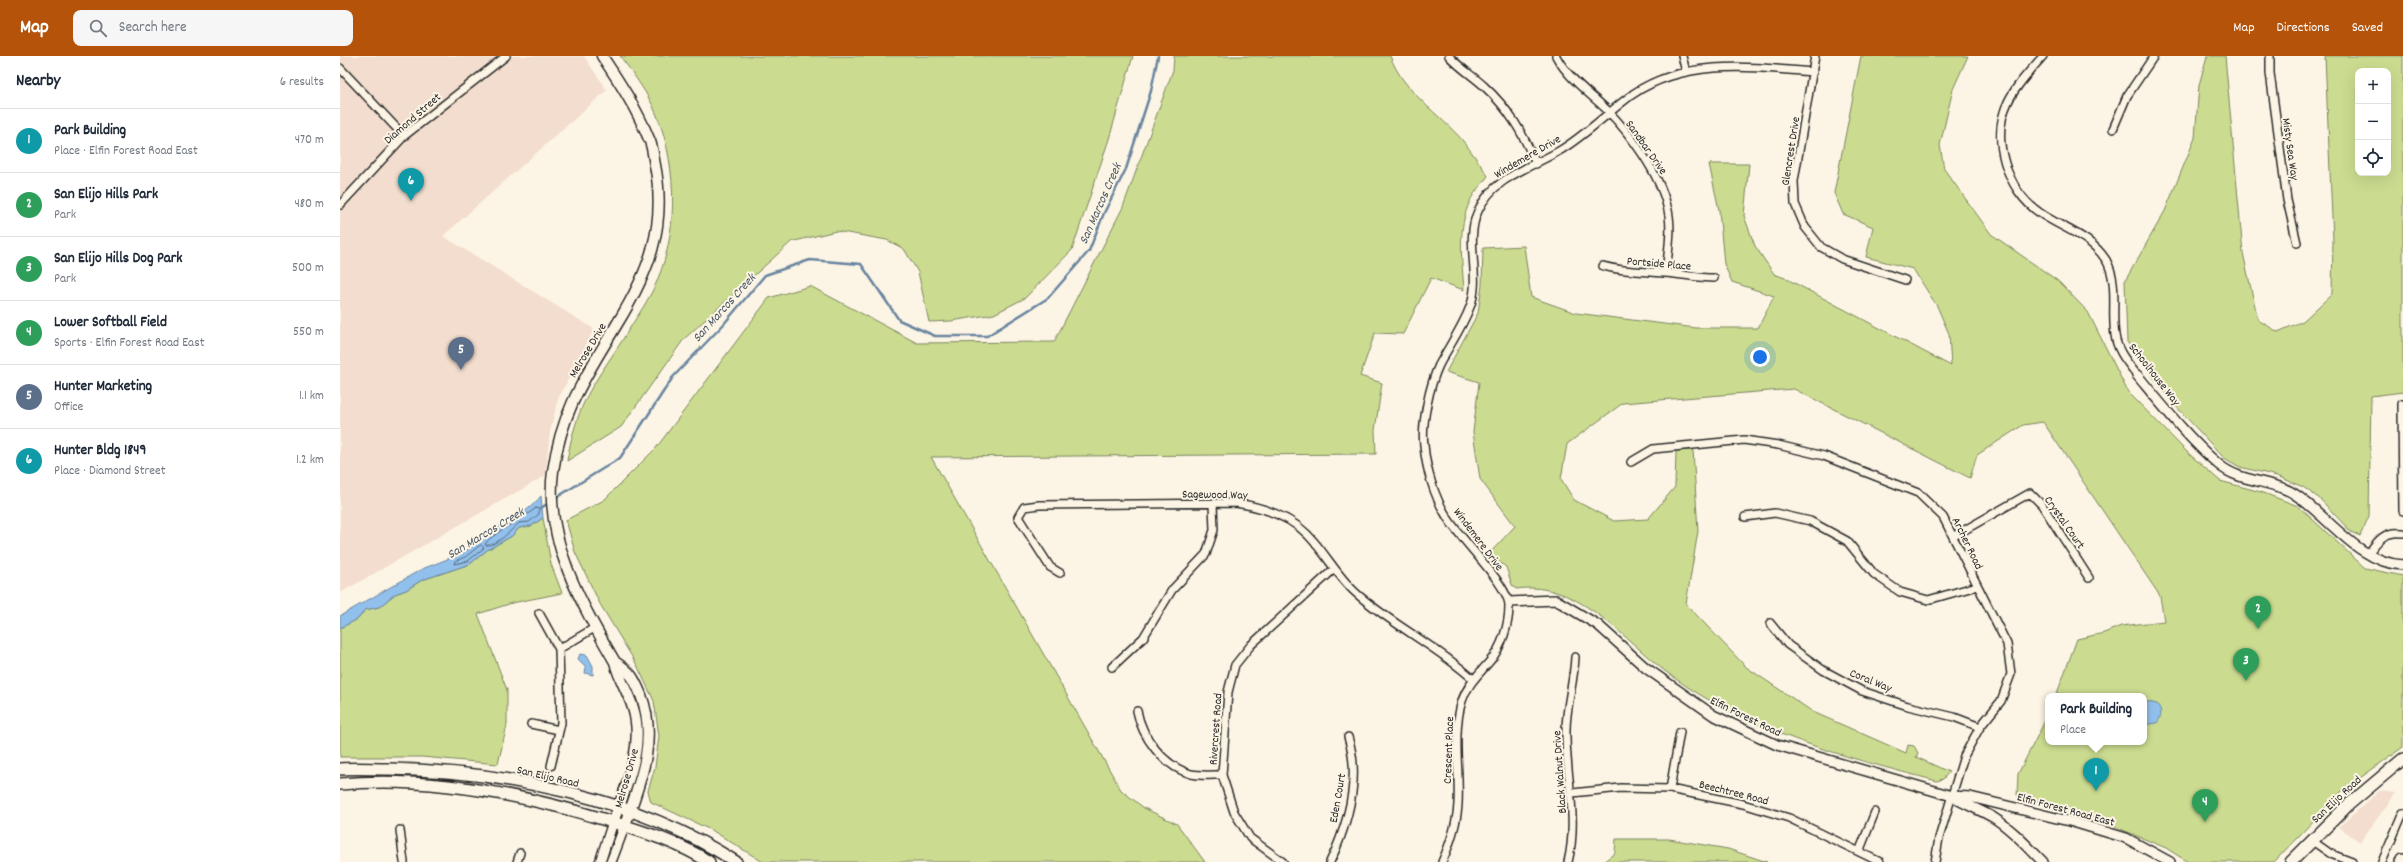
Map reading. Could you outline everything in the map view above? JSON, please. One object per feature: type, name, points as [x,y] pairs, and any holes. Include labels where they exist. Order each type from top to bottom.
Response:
[{"type":"main road","name":"Melrose Drive","points":[[602,56],[630,98],[650,141],[659,184],[658,230],[643,280],[582,380],[563,421],[553,472],[555,522],[557,536],[567,571],[615,662],[619,677],[634,709],[637,736],[635,759],[613,822]]},
{"type":"main road","name":"Melrose Drive","points":[[615,662],[629,670],[636,683],[648,723],[649,743],[646,762],[625,825]]},
{"type":"main road","name":"San Elijo Road","points":[[2291,862],[2311,840],[2371,784],[2403,759]]},
{"type":"main road","name":"San Elijo Road","points":[[340,769],[429,770],[526,783],[643,815],[712,846],[736,862]]},
{"type":"main road","points":[[340,784],[427,784],[518,796],[640,829],[710,862]]},
{"type":"street","name":"Diamond Street","points":[[340,205],[404,136],[506,56]]},
{"type":"street","points":[[1449,56],[1461,69],[1485,87],[1504,108],[1522,132],[1536,164]]},
{"type":"street","name":"Sandbar Drive","points":[[1556,56],[1577,82],[1609,113],[1644,157],[1659,182],[1668,207],[1670,236],[1666,273]]},
{"type":"street","points":[[1682,56],[1686,72]]},
{"type":"street","name":"Glencrest Drive","points":[[1815,56],[1794,182],[1795,204],[1805,226],[1821,247],[1842,259],[1905,280]]},
{"type":"street","name":"Schoolhouse Way","points":[[2043,56],[2025,76],[2007,102],[2001,132],[2004,164],[2019,194],[2039,213],[2088,240],[2106,261],[2113,287],[2115,336],[2120,351],[2137,375],[2219,465],[2239,477],[2294,493],[2315,508],[2368,554],[2403,565]]},
{"type":"street","points":[[2113,129],[2127,96],[2154,56]]},
{"type":"street","name":"Misty Sea Way","points":[[2270,56],[2270,73],[2286,193],[2297,243]]},
{"type":"street","name":"Windemere Drive","points":[[1510,602],[1498,582],[1447,518],[1431,480],[1423,443],[1427,406],[1437,368],[1471,305],[1474,275],[1471,238],[1477,212],[1488,192],[1507,178],[1561,150],[1635,93],[1660,80],[1686,72],[1716,67],[1751,67],[1813,72]]},
{"type":"street","points":[[340,68],[404,136]]},
{"type":"street","name":"Portside Place","points":[[1603,266],[1622,272],[1666,273],[1698,278],[1714,278]]},
{"type":"street","points":[[2402,404],[2403,511]]},
{"type":"street","name":"Archer Road","points":[[1631,462],[1653,449],[1744,440],[1816,454],[1918,493],[1943,517],[1954,536],[1977,586],[2007,644],[2011,674],[2001,701],[1980,727],[1964,756],[1939,838],[1935,862]]},
{"type":"street","name":"Crystal Court","points":[[1954,536],[2030,493],[2042,505],[2089,578]]},
{"type":"street","name":"Sagewood Way","points":[[1060,573],[1050,567],[1018,517],[1024,507],[1039,505],[1236,503],[1260,507],[1284,517],[1307,534],[1334,569],[1355,592],[1452,660],[1473,679]]},
{"type":"street","points":[[1112,667],[1143,638],[1172,590],[1206,554],[1214,530],[1213,504]]},
{"type":"street","points":[[1745,517],[1775,513],[1810,521],[1847,541],[1874,574],[1900,592],[1928,600],[1977,586]]},
{"type":"street","points":[[2368,554],[2380,537],[2388,534],[2403,533]]},
{"type":"street","name":"Rivercrest Road","points":[[1283,862],[1250,838],[1234,812],[1222,775],[1228,692],[1235,665],[1251,645],[1334,569]]},
{"type":"street","name":"Elfin Forest Road","points":[[1510,602],[1556,600],[1598,625],[1646,668],[1713,715],[1777,745],[1952,796]]},
{"type":"street","name":"Crescent Place","points":[[1442,862],[1451,843],[1458,807],[1458,727],[1462,700],[1473,679],[1492,659],[1506,631],[1510,602]]},
{"type":"street","points":[[539,613],[559,649],[561,682],[559,730],[551,766]]},
{"type":"street","name":"Coral Way","points":[[1770,623],[1788,646],[1823,670],[1862,691],[1908,706],[1954,717],[1980,727]]},
{"type":"street","points":[[559,649],[596,627]]},
{"type":"street","name":"Black Walnut Drive","points":[[1568,862],[1573,826],[1572,793],[1566,729],[1574,679],[1575,657]]},
{"type":"street","points":[[1137,711],[1140,726],[1152,745],[1168,762],[1191,774],[1222,775]]},
{"type":"street","points":[[530,724],[559,730]]},
{"type":"street","points":[[1670,789],[1680,732]]},
{"type":"street","name":"Eden Court","points":[[1330,862],[1338,845],[1349,809],[1353,778],[1353,755],[1348,737]]},
{"type":"street","name":"Beechtree Road","points":[[1572,793],[1621,788],[1670,789],[1743,804],[1789,818],[1880,862]]},
{"type":"street","points":[[1952,796],[1967,806],[1994,817],[2016,835],[2043,862]]},
{"type":"street","name":"Elfin Forest Road East","points":[[1952,796],[1970,797],[2073,822],[2126,838],[2170,862]]},
{"type":"street","points":[[1859,852],[1875,812]]},
{"type":"street","points":[[2382,862],[2403,813]]},
{"type":"street","points":[[600,862],[613,822]]},
{"type":"street","name":"Melrose Drive","points":[[611,862],[625,825]]},
{"type":"street","points":[[400,830],[404,862]]},
{"type":"street","points":[[2311,840],[2331,854],[2352,862]]},
{"type":"street","points":[[517,862],[520,853]]},
{"type":"shaded area","points":[[340,56],[584,56],[607,90],[443,236],[594,329],[558,399],[550,432],[545,476],[340,593]]},
{"type":"shaded area","points":[[2379,791],[2396,793],[2360,842],[2339,827]]},
{"type":"green space","points":[[620,56],[1133,56],[1109,139],[1072,250],[1025,298],[994,314],[951,321],[929,322],[918,272],[904,249],[887,240],[836,231],[791,242],[684,339],[621,427],[567,461],[573,432],[587,395],[651,294],[664,260],[669,238],[672,215],[672,192],[671,169],[667,146],[652,104]]},
{"type":"green space","points":[[1174,56],[1390,56],[1404,81],[1413,92],[1463,141],[1488,176],[1472,198],[1463,222],[1461,245],[1464,290],[1431,278],[1403,334],[1375,333],[1360,376],[1382,383],[1375,430],[1376,454],[931,457],[1121,790],[1144,808],[1177,824],[1205,862],[763,862],[713,831],[651,802],[648,791],[655,767],[659,736],[654,701],[637,665],[600,604],[575,552],[566,520],[604,500],[656,448],[769,298],[810,286],[917,343],[1054,342],[1123,207],[1173,70]]},
{"type":"green space","points":[[1861,56],[1968,56],[1953,89],[1940,145],[1944,169],[1991,234],[2058,281],[2088,312],[2128,392],[2188,453],[2220,481],[2261,492],[2298,506],[2365,568],[2403,576],[2403,747],[2342,791],[2274,862],[2188,862],[2166,848],[2094,818],[2017,795],[2018,774],[2045,721],[2045,745],[2147,745],[2147,693],[2057,693],[2077,639],[2104,633],[2121,626],[2164,621],[2160,596],[2043,422],[2023,425],[1977,455],[1970,478],[1794,389],[1623,403],[1567,444],[1561,479],[1574,500],[1614,521],[1648,519],[1675,487],[1676,451],[1693,450],[1698,531],[1686,604],[1746,667],[1813,712],[1906,753],[1908,745],[1914,746],[1918,753],[1916,757],[1949,772],[1943,779],[1937,781],[1800,741],[1734,714],[1703,697],[1673,677],[1620,632],[1582,604],[1561,594],[1539,589],[1516,589],[1512,585],[1506,567],[1489,554],[1515,526],[1480,479],[1473,432],[1479,382],[1446,372],[1478,313],[1482,285],[1483,248],[1524,246],[1531,297],[1576,313],[1696,328],[1758,328],[1774,296],[1732,282],[1724,264],[1719,210],[1709,164],[1749,164],[1744,216],[1755,246],[1774,274],[1785,278],[1951,366],[1949,334],[1937,306],[1913,269],[1866,257],[1873,227],[1843,214],[1834,193]]},
{"type":"green space","points":[[2207,56],[2225,56],[2243,253],[2258,320],[2278,332],[2303,321],[2332,294],[2333,240],[2325,56],[2403,56],[2403,392],[2371,396],[2369,516],[2360,536],[2351,532],[2320,499],[2303,487],[2277,476],[2240,467],[2224,458],[2172,402],[2127,342],[2125,281],[2165,211],[2195,138],[2199,85]]},
{"type":"green space","points":[[543,518],[551,564],[562,593],[512,603],[478,614],[507,690],[507,725],[498,764],[422,757],[340,757],[340,628],[358,619],[365,610],[379,607],[395,594],[406,590],[422,580],[470,564],[487,550],[512,536],[519,528],[531,526]]},
{"type":"green space","points":[[1616,839],[1669,839],[1728,849],[1767,862],[1603,862],[1615,853]]},
{"type":"water","points":[[541,496],[543,518],[531,526],[519,528],[512,536],[487,550],[470,564],[422,580],[406,590],[395,594],[379,607],[365,610],[358,619],[340,628],[340,616],[422,569],[463,553],[510,518],[527,509]]},
{"type":"water","points":[[580,654],[587,655],[593,666],[593,675],[585,673],[586,667],[578,659]]},
{"type":"water","points":[[2147,702],[2157,704],[2159,706],[2161,713],[2157,723],[2147,725]]},
{"type":"waterway","name":"San Marcos Creek","points":[[554,499],[620,458],[673,377],[723,325],[765,275],[810,260],[861,264],[899,320],[935,336],[987,336],[1048,298],[1089,251],[1104,213],[1126,169],[1151,91],[1158,56]]},
{"type":"waterway","name":"San Marcos Creek","points":[[541,508],[550,502]]},
{"type":"place","name":"Hunter Bldg 1849","points":[[411,201]]},
{"type":"place","name":"Hunter Marketing","points":[[461,370]]},
{"type":"place","name":"San Elijo Hills Park","points":[[2258,629]]},
{"type":"place","name":"San Elijo Hills Dog Park","points":[[2246,681]]},
{"type":"place","name":"Park Building","points":[[2096,791]]},
{"type":"place","name":"Lower Softball Field","points":[[2205,822]]}]
